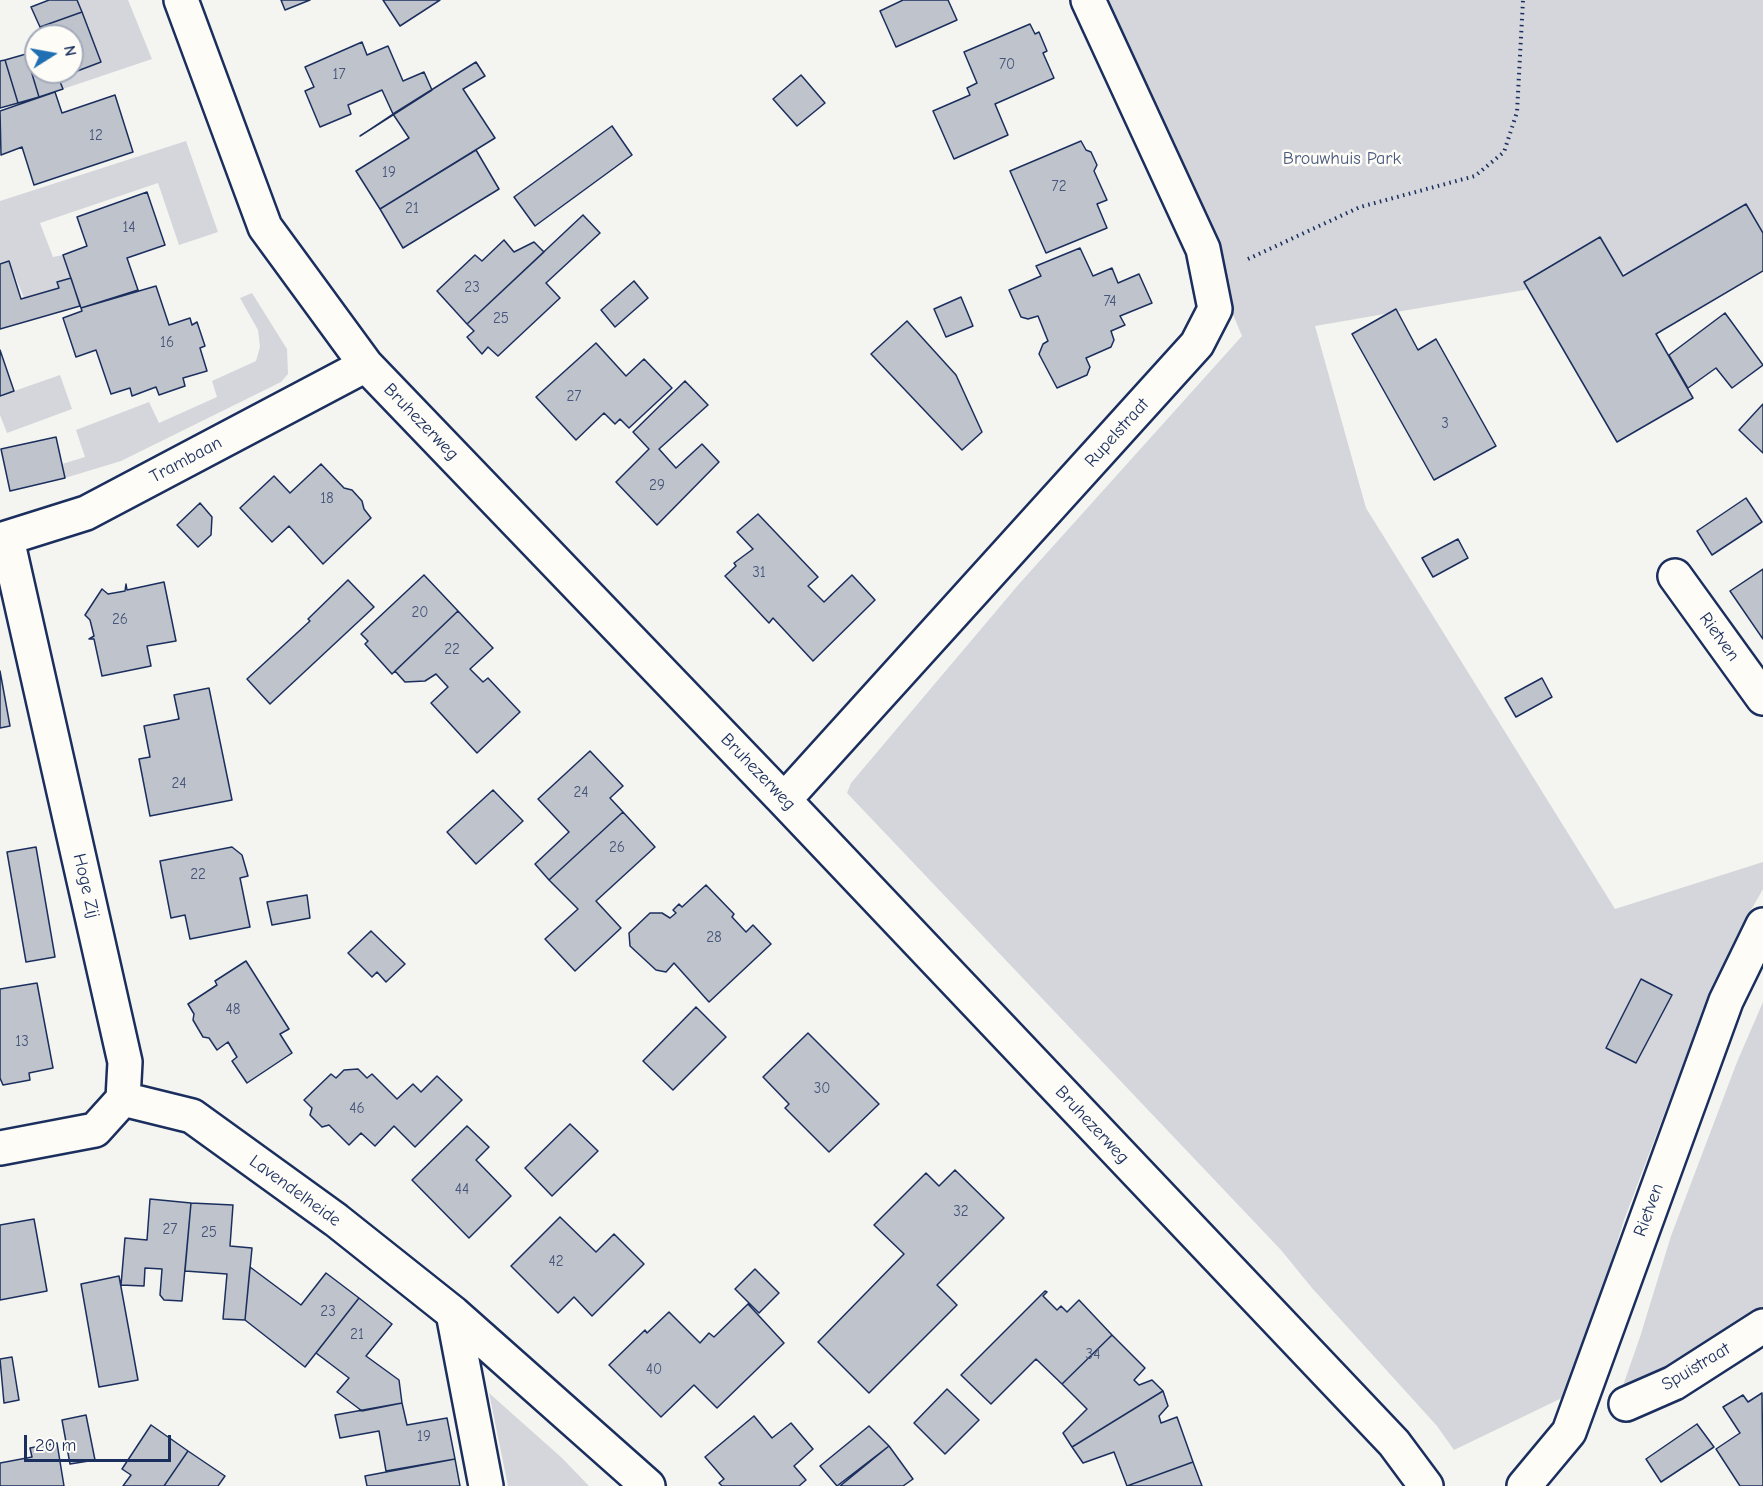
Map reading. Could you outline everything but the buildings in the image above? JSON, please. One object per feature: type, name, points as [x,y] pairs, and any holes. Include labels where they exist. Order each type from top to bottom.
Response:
[{"type":"street","name":"Bruhezerweg","points":[[181,0],[265,227],[366,365],[784,800],[1394,1443],[1426,1486]]},
{"type":"street","name":"Rupelstraat","points":[[784,800],[1197,344],[1215,309],[1203,249],[1088,0]]},
{"type":"street","name":"Trambaan","points":[[4,540],[86,513],[366,365]]},
{"type":"street","name":"Hoge Zij","points":[[4,540],[126,1062],[123,1099]]},
{"type":"street","name":"Rietven","points":[[1674,576],[1763,698]]},
{"type":"street","name":"Rietven","points":[[1524,1486],[1569,1431],[1725,1001],[1763,926]]},
{"type":"street","points":[[0,1148],[95,1130],[123,1099]]},
{"type":"street","name":"Lavendelheide","points":[[123,1099],[192,1116],[336,1220],[453,1313],[648,1486]]},
{"type":"street","points":[[453,1313],[486,1486]]},
{"type":"street","name":"Spuistraat","points":[[1626,1404],[1674,1383],[1763,1326]]},
{"type":"path","points":[[1209,278],[1360,207],[1475,176],[1504,152],[1518,112],[1523,0]]},
{"type":"green space","points":[[77,0],[128,0],[152,59],[84,82],[84,67],[100,61]]},
{"type":"green space","name":"Brouwhuis Park","points":[[1101,0],[1763,0],[1763,249],[1315,326],[1366,508],[1615,909],[1763,862],[1763,889],[1742,926],[1691,1043],[1624,1220],[1593,1321],[1566,1396],[1454,1450],[1437,1426],[1312,1288],[1281,1250],[847,793],[851,783],[1019,584],[1242,336]]},
{"type":"green space","points":[[61,84],[78,84],[63,89]]},
{"type":"green space","points":[[186,141],[218,232],[179,245],[158,183],[40,223],[53,257],[63,255],[71,278],[58,282],[59,288],[24,298],[9,262],[0,264],[0,201]]},
{"type":"green space","points":[[252,293],[287,349],[288,374],[281,382],[121,461],[65,478],[62,464],[85,457],[76,430],[149,402],[159,423],[217,397],[212,381],[256,361],[260,347],[258,330],[240,298]]},
{"type":"green space","points":[[60,375],[72,409],[7,433],[0,415],[0,396]]},
{"type":"green space","points":[[1763,1002],[1763,1320],[1613,1414],[1640,1337],[1671,1236],[1737,1062]]},
{"type":"green space","points":[[489,1393],[562,1458],[589,1486],[508,1486]]}]
